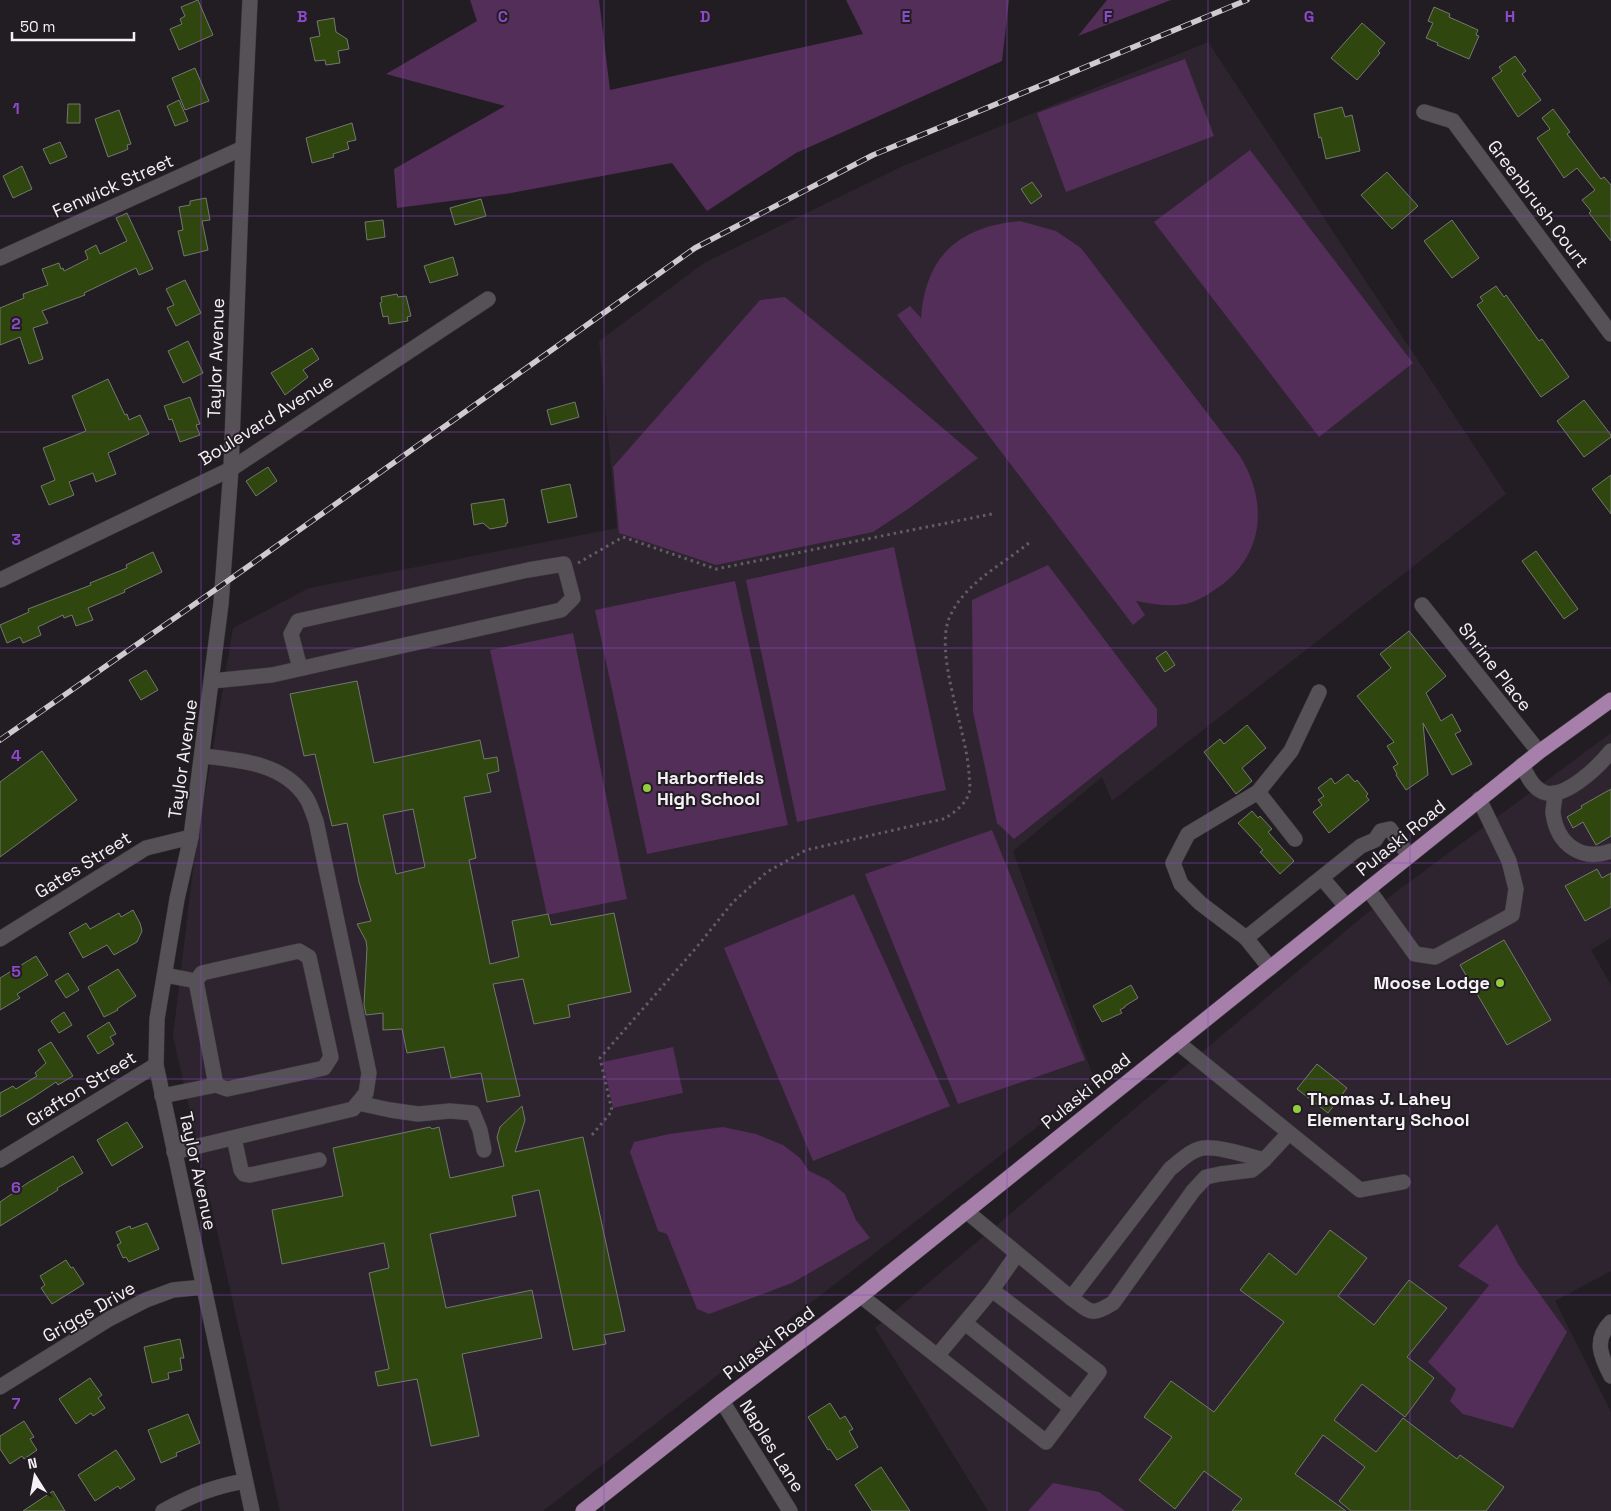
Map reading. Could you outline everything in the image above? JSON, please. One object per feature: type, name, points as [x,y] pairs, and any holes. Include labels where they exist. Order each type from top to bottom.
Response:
[{"type":"main road","name":"Pulaski Road","points":[[583,1511],[722,1401],[861,1296],[1522,765],[1611,700]]},
{"type":"street","name":"Taylor Avenue","points":[[250,0],[242,148],[231,469],[221,604],[191,837],[177,899],[157,1019],[156,1065],[252,1511]]},
{"type":"street","name":"Greenbrush Court","points":[[1424,112],[1453,121],[1611,334]]},
{"type":"street","name":"Fenwick Street","points":[[0,258],[242,148]]},
{"type":"street","name":"Boulevard Avenue","points":[[0,580],[231,469],[488,299]]},
{"type":"street","points":[[212,681],[272,675],[561,610],[573,598],[564,564],[528,570],[298,621],[291,634],[300,668]]},
{"type":"street","name":"Shrine Place","points":[[1422,605],[1539,752]]},
{"type":"street","points":[[1270,968],[1246,938],[1200,903],[1181,884],[1172,864],[1188,834],[1258,792],[1290,751],[1319,692]]},
{"type":"street","points":[[174,1152],[352,1109],[366,1092],[369,1073],[316,821],[307,799],[291,781],[270,768],[240,761],[202,756]]},
{"type":"street","points":[[1522,765],[1536,788],[1545,793],[1555,794],[1587,776],[1610,758]]},
{"type":"street","points":[[1258,792],[1295,839]]},
{"type":"street","points":[[1555,794],[1553,813],[1559,832],[1570,848],[1585,854],[1602,854],[1611,851]]},
{"type":"street","points":[[1368,889],[1415,954],[1434,957],[1512,915],[1516,889],[1510,861],[1479,799]]},
{"type":"street","points":[[1246,938],[1361,846],[1375,840],[1381,831],[1390,829],[1409,856]]},
{"type":"street","name":"Gates Street","points":[[0,939],[146,848],[191,837]]},
{"type":"street","points":[[1322,878],[1346,906]]},
{"type":"street","points":[[162,1096],[216,1085],[227,1089],[324,1068],[331,1057],[309,957],[299,951],[202,973],[196,981],[216,1085]]},
{"type":"street","points":[[165,975],[196,981]]},
{"type":"street","points":[[1177,1042],[1360,1190],[1403,1182]]},
{"type":"street","name":"Grafton Street","points":[[0,1160],[156,1065]]},
{"type":"street","points":[[358,1103],[418,1114],[450,1111],[473,1113],[480,1130],[484,1150]]},
{"type":"street","points":[[966,1212],[1070,1298],[1091,1312],[1098,1312],[1113,1304],[1193,1191],[1206,1177],[1252,1170],[1289,1133]]},
{"type":"street","points":[[234,1138],[241,1170],[244,1174],[250,1175],[319,1160]]},
{"type":"street","points":[[1070,1298],[1170,1169],[1188,1155],[1200,1148],[1229,1150],[1264,1160]]},
{"type":"street","points":[[937,1356],[992,1290],[1017,1254]]},
{"type":"street","name":"Griggs Drive","points":[[0,1388],[109,1319],[146,1300],[173,1290],[204,1287]]},
{"type":"street","points":[[861,1296],[1046,1442],[1099,1372],[992,1290]]},
{"type":"street","points":[[1611,1322],[1599,1343],[1602,1358],[1611,1376]]},
{"type":"street","points":[[965,1323],[1071,1408]]},
{"type":"street","name":"Naples Lane","points":[[722,1401],[790,1511]]},
{"type":"street","points":[[163,1511],[189,1497],[216,1486],[245,1481]]},
{"type":"path","points":[[577,563],[623,537],[716,569],[992,514]]},
{"type":"path","points":[[592,1135],[612,1111],[600,1058],[696,948],[733,902],[767,872],[806,850],[943,819],[955,813],[970,792],[968,757],[949,676],[945,642],[950,617],[970,586],[1030,542]]},
{"type":"shaded area","points":[[470,0],[599,0],[610,90],[863,34],[846,0],[1009,0],[1002,61],[796,153],[707,211],[672,163],[511,193],[397,208],[394,169],[505,106],[386,74],[477,21]]},
{"type":"shaded area","points":[[1107,0],[1171,0],[1078,36]]},
{"type":"shaded area","name":"Harborfields High School","points":[[1208,42],[1506,494],[1112,801],[1102,777],[1013,851],[1095,1082],[543,1511],[280,1511],[173,1036],[194,861],[233,628],[309,588],[617,528],[599,341],[704,263],[903,166]]},
{"type":"shaded area","points":[[1185,59],[1214,136],[1066,192],[1037,113]]},
{"type":"shaded area","points":[[1250,150],[1413,363],[1319,437],[1154,222]]},
{"type":"shaded area","points":[[1020,221],[1056,231],[1081,248],[1240,456],[1255,490],[1258,507],[1254,541],[1237,571],[1223,584],[1191,603],[1167,605],[1136,601],[1145,615],[1133,625],[897,315],[910,306],[921,318],[924,297],[930,278],[938,262],[949,248],[979,230],[998,224]]},
{"type":"shaded area","points":[[785,297],[978,458],[873,532],[716,565],[619,533],[613,467],[760,300]]},
{"type":"shaded area","points":[[894,547],[946,790],[797,822],[746,580]]},
{"type":"shaded area","points":[[1048,565],[1157,709],[1157,726],[1014,839],[997,823],[973,712],[972,600]]},
{"type":"shaded area","points":[[735,581],[788,825],[647,854],[595,610]]},
{"type":"shaded area","points":[[573,633],[627,899],[547,915],[490,650]]},
{"type":"shaded area","name":"Thomas J. Lahey Elementary School","points":[[1611,733],[1611,938],[1591,950],[1611,985],[1611,1271],[1555,1301],[1611,1412],[1611,1511],[988,1511],[875,1328],[1362,917]]},
{"type":"shaded area","points":[[992,830],[1085,1060],[958,1104],[865,874]]},
{"type":"shaded area","points":[[854,894],[950,1106],[813,1161],[724,948]]},
{"type":"shaded area","points":[[673,1047],[683,1093],[613,1108],[603,1062]]},
{"type":"shaded area","points":[[723,1127],[756,1134],[783,1145],[800,1158],[809,1171],[828,1180],[845,1194],[856,1220],[870,1238],[792,1283],[709,1314],[697,1309],[667,1234],[658,1231],[630,1152],[634,1142],[669,1134]]},
{"type":"shaded area","points":[[1497,1224],[1518,1264],[1567,1332],[1513,1428],[1463,1414],[1450,1401],[1456,1389],[1428,1362],[1489,1285],[1458,1266]]},
{"type":"shaded area","points":[[1053,1483],[1099,1492],[1125,1511],[1028,1511]]},
{"type":"building","points":[[198,0],[213,35],[179,50],[170,29],[182,24],[180,19],[185,16],[181,7]]},
{"type":"building","points":[[1434,7],[1450,14],[1449,17],[1478,30],[1476,35],[1479,36],[1469,59],[1426,38],[1433,23],[1428,21]]},
{"type":"building","points":[[334,18],[336,32],[347,39],[349,49],[338,51],[340,63],[326,65],[325,60],[315,61],[310,38],[320,36],[317,21]]},
{"type":"building","points":[[1362,23],[1385,43],[1378,51],[1380,53],[1357,80],[1331,58]]},
{"type":"building","points":[[1515,56],[1526,71],[1522,74],[1541,100],[1518,117],[1492,78],[1502,71],[1499,67]]},
{"type":"building","points":[[195,68],[209,101],[185,110],[172,78]]},
{"type":"building","points":[[179,100],[188,121],[175,126],[167,106]]},
{"type":"building","points":[[68,104],[80,104],[80,123],[67,123]]},
{"type":"building","points":[[1342,107],[1345,117],[1352,115],[1360,151],[1326,159],[1314,114]]},
{"type":"building","points":[[1553,109],[1570,132],[1567,134],[1601,179],[1604,177],[1611,185],[1611,241],[1589,213],[1591,211],[1582,200],[1595,190],[1577,168],[1564,178],[1537,138],[1550,129],[1542,118]]},
{"type":"building","points":[[119,110],[131,144],[127,145],[128,149],[108,157],[95,119]]},
{"type":"building","points":[[352,123],[356,140],[347,142],[349,149],[333,154],[334,157],[312,163],[306,138]]},
{"type":"building","points":[[60,142],[67,157],[50,164],[43,149]]},
{"type":"building","points":[[22,166],[32,189],[13,198],[3,176]]},
{"type":"building","points":[[1387,172],[1418,206],[1392,229],[1361,195]]},
{"type":"building","points":[[1032,182],[1042,196],[1031,204],[1021,189]]},
{"type":"building","points":[[206,198],[210,220],[202,221],[208,250],[184,256],[178,231],[183,230],[179,207],[190,205],[190,201]]},
{"type":"building","points":[[481,199],[486,216],[455,225],[450,208]]},
{"type":"building","points":[[127,213],[153,269],[139,275],[136,268],[84,293],[85,295],[42,311],[48,323],[33,328],[43,359],[29,364],[20,337],[0,345],[0,308],[24,298],[23,294],[48,285],[42,269],[59,263],[64,271],[88,259],[85,251],[96,245],[100,254],[127,241],[116,218]]},
{"type":"building","points":[[383,220],[385,237],[367,240],[365,222]]},
{"type":"building","points":[[1452,220],[1479,258],[1452,278],[1424,241]]},
{"type":"building","points":[[453,257],[458,275],[430,283],[424,266]]},
{"type":"building","points":[[185,280],[201,313],[176,326],[167,308],[174,305],[166,289]]},
{"type":"building","points":[[1496,286],[1504,297],[1506,295],[1539,341],[1542,339],[1569,377],[1541,397],[1477,305],[1483,301],[1480,297]]},
{"type":"building","points":[[397,294],[398,297],[406,296],[411,316],[407,317],[408,321],[389,324],[388,316],[383,317],[380,303],[382,302],[381,297]]},
{"type":"building","points":[[188,341],[203,373],[183,383],[168,351]]},
{"type":"building","points":[[312,348],[319,359],[303,370],[308,377],[285,395],[271,373]]},
{"type":"building","points":[[108,379],[125,415],[127,414],[129,420],[140,415],[149,434],[108,453],[116,474],[96,482],[93,473],[69,482],[74,495],[49,505],[41,486],[55,480],[43,448],[86,431],[72,396]]},
{"type":"building","points":[[190,397],[200,424],[196,425],[200,435],[180,442],[172,419],[169,420],[164,406]]},
{"type":"building","points":[[1584,400],[1611,437],[1584,457],[1557,421]]},
{"type":"building","points":[[575,402],[579,417],[551,425],[547,410]]},
{"type":"building","points":[[268,467],[277,481],[256,496],[246,481]]},
{"type":"building","points":[[1611,475],[1611,514],[1592,489]]},
{"type":"building","points":[[570,484],[577,517],[548,523],[541,490]]},
{"type":"building","points":[[504,499],[508,523],[506,523],[506,526],[490,529],[483,523],[474,525],[471,504]]},
{"type":"building","points":[[1536,551],[1578,609],[1564,619],[1522,561]]},
{"type":"building","points":[[153,552],[162,572],[124,590],[125,592],[88,608],[93,620],[76,626],[72,615],[64,618],[63,615],[38,627],[41,635],[23,643],[20,637],[7,643],[0,625],[29,612],[28,609],[91,585],[90,583],[127,568],[126,565]]},
{"type":"building","points":[[1409,631],[1446,676],[1426,693],[1441,721],[1452,714],[1461,731],[1455,734],[1472,764],[1452,775],[1423,723],[1428,775],[1406,790],[1396,775],[1393,767],[1398,764],[1387,746],[1394,742],[1357,696],[1391,668],[1380,654]]},
{"type":"building","points":[[1166,651],[1175,665],[1165,672],[1156,658]]},
{"type":"building","points":[[146,670],[158,690],[141,700],[129,680]]},
{"type":"building","points":[[357,681],[374,763],[480,740],[484,759],[497,757],[499,771],[487,774],[491,792],[464,797],[476,858],[469,860],[490,964],[519,957],[512,921],[548,914],[551,925],[614,913],[631,992],[568,1005],[570,1017],[534,1024],[523,979],[493,984],[520,1096],[487,1102],[481,1073],[451,1078],[444,1047],[407,1053],[402,1029],[383,1030],[383,1013],[366,1015],[364,1005],[367,948],[366,941],[357,924],[371,921],[359,882],[347,823],[332,826],[315,754],[304,756],[290,694]],"holes":[[[413,809],[425,867],[396,874],[383,815]]]},
{"type":"building","points":[[1247,725],[1266,748],[1242,768],[1252,781],[1236,794],[1204,752],[1220,739],[1224,744]]},
{"type":"building","points":[[42,751],[77,800],[0,857],[0,782]]},
{"type":"building","points":[[1348,774],[1355,782],[1357,780],[1368,794],[1366,796],[1369,800],[1329,833],[1313,812],[1322,805],[1318,800],[1324,796],[1318,788],[1331,778],[1335,784]]},
{"type":"building","points":[[1611,789],[1611,836],[1596,845],[1583,822],[1573,828],[1567,817],[1582,808],[1581,806]]},
{"type":"building","points":[[1252,811],[1258,818],[1260,816],[1272,829],[1268,832],[1294,861],[1280,874],[1260,852],[1263,850],[1238,823]]},
{"type":"building","points":[[1597,869],[1602,878],[1611,873],[1611,907],[1585,921],[1565,886]]},
{"type":"building","points":[[133,910],[142,931],[137,942],[114,955],[107,945],[83,958],[69,933],[86,923],[90,929],[119,913],[121,917]]},
{"type":"building","name":"Moose Lodge","points":[[1504,940],[1551,1020],[1507,1045],[1460,965]]},
{"type":"building","points":[[36,956],[48,975],[17,994],[20,998],[0,1010],[0,978]]},
{"type":"building","points":[[118,969],[136,996],[118,1010],[104,1017],[88,987]]},
{"type":"building","points":[[68,973],[79,990],[66,998],[55,981]]},
{"type":"building","points":[[1131,985],[1138,998],[1120,1010],[1122,1013],[1102,1022],[1093,1006]]},
{"type":"building","points":[[64,1012],[72,1025],[59,1033],[51,1021]]},
{"type":"building","points":[[109,1022],[116,1034],[110,1037],[114,1044],[98,1054],[87,1036]]},
{"type":"building","points":[[51,1042],[73,1076],[58,1085],[56,1082],[0,1117],[0,1093],[13,1086],[16,1089],[37,1076],[35,1073],[46,1063],[38,1050]]},
{"type":"building","points":[[1317,1064],[1347,1088],[1328,1113],[1297,1089]]},
{"type":"building","points":[[522,1106],[525,1120],[515,1152],[583,1137],[625,1331],[604,1335],[606,1344],[573,1350],[539,1190],[512,1196],[516,1216],[430,1234],[446,1308],[532,1290],[542,1338],[462,1354],[479,1436],[431,1446],[417,1379],[378,1386],[375,1372],[389,1369],[369,1273],[389,1268],[384,1243],[282,1264],[272,1210],[343,1196],[333,1148],[430,1127],[432,1129],[439,1127],[450,1178],[504,1166],[497,1137],[500,1127]]},
{"type":"building","points":[[127,1122],[143,1147],[112,1166],[97,1140]]},
{"type":"building","points":[[73,1156],[83,1173],[0,1226],[0,1202]]},
{"type":"building","points":[[147,1223],[159,1249],[129,1262],[126,1257],[123,1258],[117,1245],[121,1243],[116,1232],[130,1226],[131,1229]]},
{"type":"building","points":[[1330,1230],[1367,1258],[1338,1296],[1374,1325],[1409,1280],[1447,1308],[1407,1357],[1434,1378],[1405,1417],[1362,1384],[1334,1420],[1376,1452],[1403,1418],[1457,1459],[1460,1455],[1504,1487],[1486,1511],[1351,1511],[1339,1501],[1365,1467],[1323,1435],[1295,1474],[1346,1511],[1232,1511],[1242,1499],[1204,1471],[1175,1509],[1139,1480],[1172,1437],[1144,1417],[1171,1381],[1214,1412],[1284,1322],[1240,1290],[1269,1253],[1296,1275]]},
{"type":"building","points":[[66,1260],[84,1284],[52,1304],[41,1288],[45,1285],[40,1276]]},
{"type":"building","points":[[180,1339],[184,1358],[180,1358],[182,1370],[168,1373],[169,1379],[152,1383],[144,1347]]},
{"type":"building","points":[[90,1378],[102,1395],[98,1398],[105,1408],[93,1416],[91,1413],[76,1424],[59,1399]]},
{"type":"building","points":[[830,1403],[840,1419],[845,1416],[853,1429],[849,1431],[858,1447],[837,1460],[830,1449],[828,1450],[808,1417]]},
{"type":"building","points":[[188,1414],[200,1443],[176,1453],[177,1456],[161,1463],[148,1430]]},
{"type":"building","points":[[24,1421],[34,1437],[30,1439],[37,1450],[24,1459],[22,1456],[10,1464],[0,1449],[0,1436]]},
{"type":"building","points":[[116,1450],[135,1479],[120,1489],[118,1486],[95,1501],[78,1475]]},
{"type":"building","points":[[881,1467],[910,1511],[872,1511],[855,1485]]},
{"type":"building","points":[[53,1491],[65,1511],[23,1511]]},
{"type":"railway","points":[[0,740],[222,585],[695,248],[873,155],[1247,0]]},
{"type":"place","name":"Harborfields High School","points":[[647,788]]},
{"type":"place","name":"Moose Lodge","points":[[1500,983]]},
{"type":"place","name":"Thomas J. Lahey Elementary School","points":[[1297,1109]]}]
